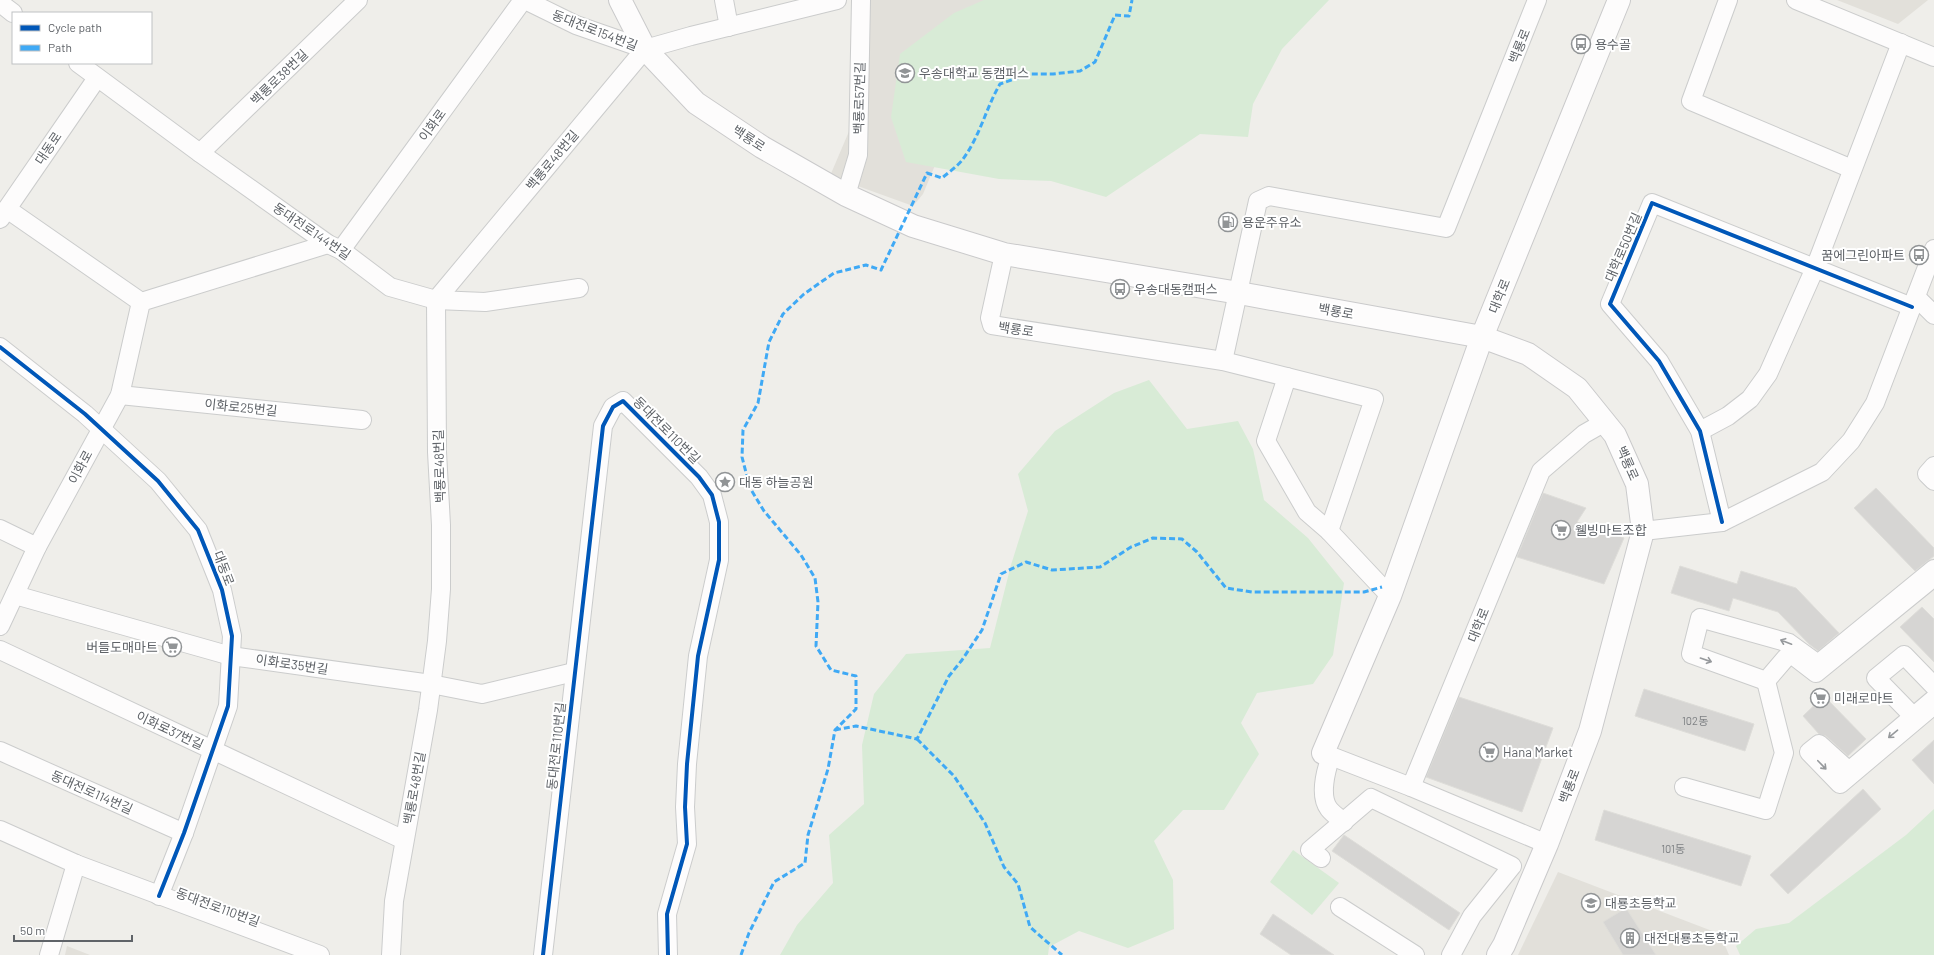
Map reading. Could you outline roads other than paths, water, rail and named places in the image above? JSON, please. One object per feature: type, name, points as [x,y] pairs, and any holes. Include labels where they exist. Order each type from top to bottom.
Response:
[{"type":"main road","name":"백룡로","points":[[620,0],[645,49],[696,103],[762,147],[846,195],[912,226],[1004,254],[1239,293],[1482,337],[1528,354],[1577,388],[1615,435],[1637,484],[1643,531],[1590,731],[1547,844],[1504,945],[1498,955]]},
{"type":"main road","name":"대학로","points":[[1327,754],[1390,596],[1482,337],[1619,0]]},
{"type":"street","name":"백룡로38번길","points":[[200,153],[358,0]]},
{"type":"street","name":"동대전로154번길","points":[[524,0],[576,25],[645,49]]},
{"type":"street","name":"이화로","points":[[335,247],[524,0]]},
{"type":"street","points":[[724,0],[729,27]]},
{"type":"street","points":[[645,49],[837,0]]},
{"type":"street","name":"백룡로57번길","points":[[846,195],[858,155],[861,0]]},
{"type":"street","name":"백룡로","points":[[1239,293],[1258,202],[1269,196],[1446,228],[1537,0]]},
{"type":"street","points":[[1728,0],[1691,101],[1852,169]]},
{"type":"street","points":[[1796,0],[1934,57]]},
{"type":"street","points":[[0,3],[12,12]]},
{"type":"street","points":[[1700,432],[1728,416],[1750,399],[1768,374],[1816,268],[1900,43]]},
{"type":"street","name":"백룡로48번길","points":[[391,955],[394,901],[437,642],[441,582],[442,524],[437,452],[436,300],[645,49]]},
{"type":"street","name":"동대전로144번길","points":[[79,64],[200,153],[390,287],[436,300],[485,302],[579,288]]},
{"type":"street","name":"대동로","points":[[3,214],[97,78]]},
{"type":"street","name":"대학로50번길","points":[[1722,522],[1700,432],[1659,361],[1610,304],[1652,203],[1816,268],[1914,302]]},
{"type":"street","points":[[3,214],[141,302],[335,247]]},
{"type":"street","points":[[1643,531],[1722,522],[1822,472],[1851,441],[1875,403],[1914,302],[1929,279],[1934,249]]},
{"type":"street","name":"백룡로","points":[[1004,254],[990,318],[992,325],[1223,361],[1374,399],[1329,531]]},
{"type":"street","points":[[1223,361],[1239,293]]},
{"type":"street","name":"이화로","points":[[0,626],[36,547],[120,395],[141,302]]},
{"type":"street","points":[[1914,302],[1934,315]]},
{"type":"street","name":"대동로","points":[[0,347],[101,428],[158,481],[198,530],[222,590],[232,636],[228,706],[184,833],[160,896]]},
{"type":"street","points":[[1287,377],[1266,441],[1307,512],[1329,531],[1390,596]]},
{"type":"street","name":"이화로25번길","points":[[120,395],[362,420]]},
{"type":"street","name":"동대전로110번길","points":[[543,955],[603,426],[613,407],[623,402],[699,477],[712,494],[719,522],[719,560],[698,656],[688,757],[685,807],[687,844],[667,914],[668,955]]},
{"type":"street","name":"대학로","points":[[1411,787],[1541,471],[1584,434],[1604,422]]},
{"type":"street","points":[[1934,466],[1927,474],[1934,481]]},
{"type":"street","points":[[0,529],[36,547]]},
{"type":"street","points":[[1766,681],[1691,654],[1700,618],[1789,642],[1818,664],[1934,569]]},
{"type":"street","points":[[1766,681],[1790,653],[1816,673],[1934,577]]},
{"type":"street","name":"이화로35번길","points":[[15,595],[231,656],[431,684],[482,694],[574,672]]},
{"type":"street","name":"이화로37번길","points":[[0,650],[404,840]]},
{"type":"street","points":[[1914,717],[1876,678],[1904,655],[1934,686]]},
{"type":"street","points":[[1684,787],[1766,810],[1784,753],[1766,681]]},
{"type":"street","points":[[1934,699],[1849,771],[1819,744],[1809,752],[1840,784],[1934,705]]},
{"type":"street","name":"동대전로114번길","points":[[0,751],[184,833]]},
{"type":"street","points":[[1344,822],[1328,808],[1323,788],[1327,766],[1327,754],[1411,787],[1547,844]]},
{"type":"street","points":[[1321,858],[1310,850],[1371,798],[1512,866],[1472,916],[1451,955]]},
{"type":"street","name":"동대전로110번길","points":[[0,830],[76,864],[320,955]]},
{"type":"street","points":[[50,955],[76,864]]},
{"type":"street","points":[[1340,907],[1415,955]]},
{"type":"place","name":"용수골","points":[[1581,44]]},
{"type":"place","name":"우송대학교 동캠퍼스","points":[[905,73]]},
{"type":"place","name":"용운주유소","points":[[1228,222]]},
{"type":"place","name":"꿈에그린아파트","points":[[1919,255]]},
{"type":"place","name":"우송대동캠퍼스","points":[[1120,289]]},
{"type":"place","name":"대동 하늘공원","points":[[725,482]]},
{"type":"place","name":"웰빙마트조합","points":[[1561,530]]},
{"type":"place","name":"버들도매마트","points":[[172,647]]},
{"type":"place","name":"미래로마트","points":[[1820,698]]},
{"type":"place","name":"Hana Market","points":[[1489,752]]},
{"type":"place","name":"대룡초등학교","points":[[1591,903]]},
{"type":"place","name":"대전대룡초등학교","points":[[1630,938]]}]
